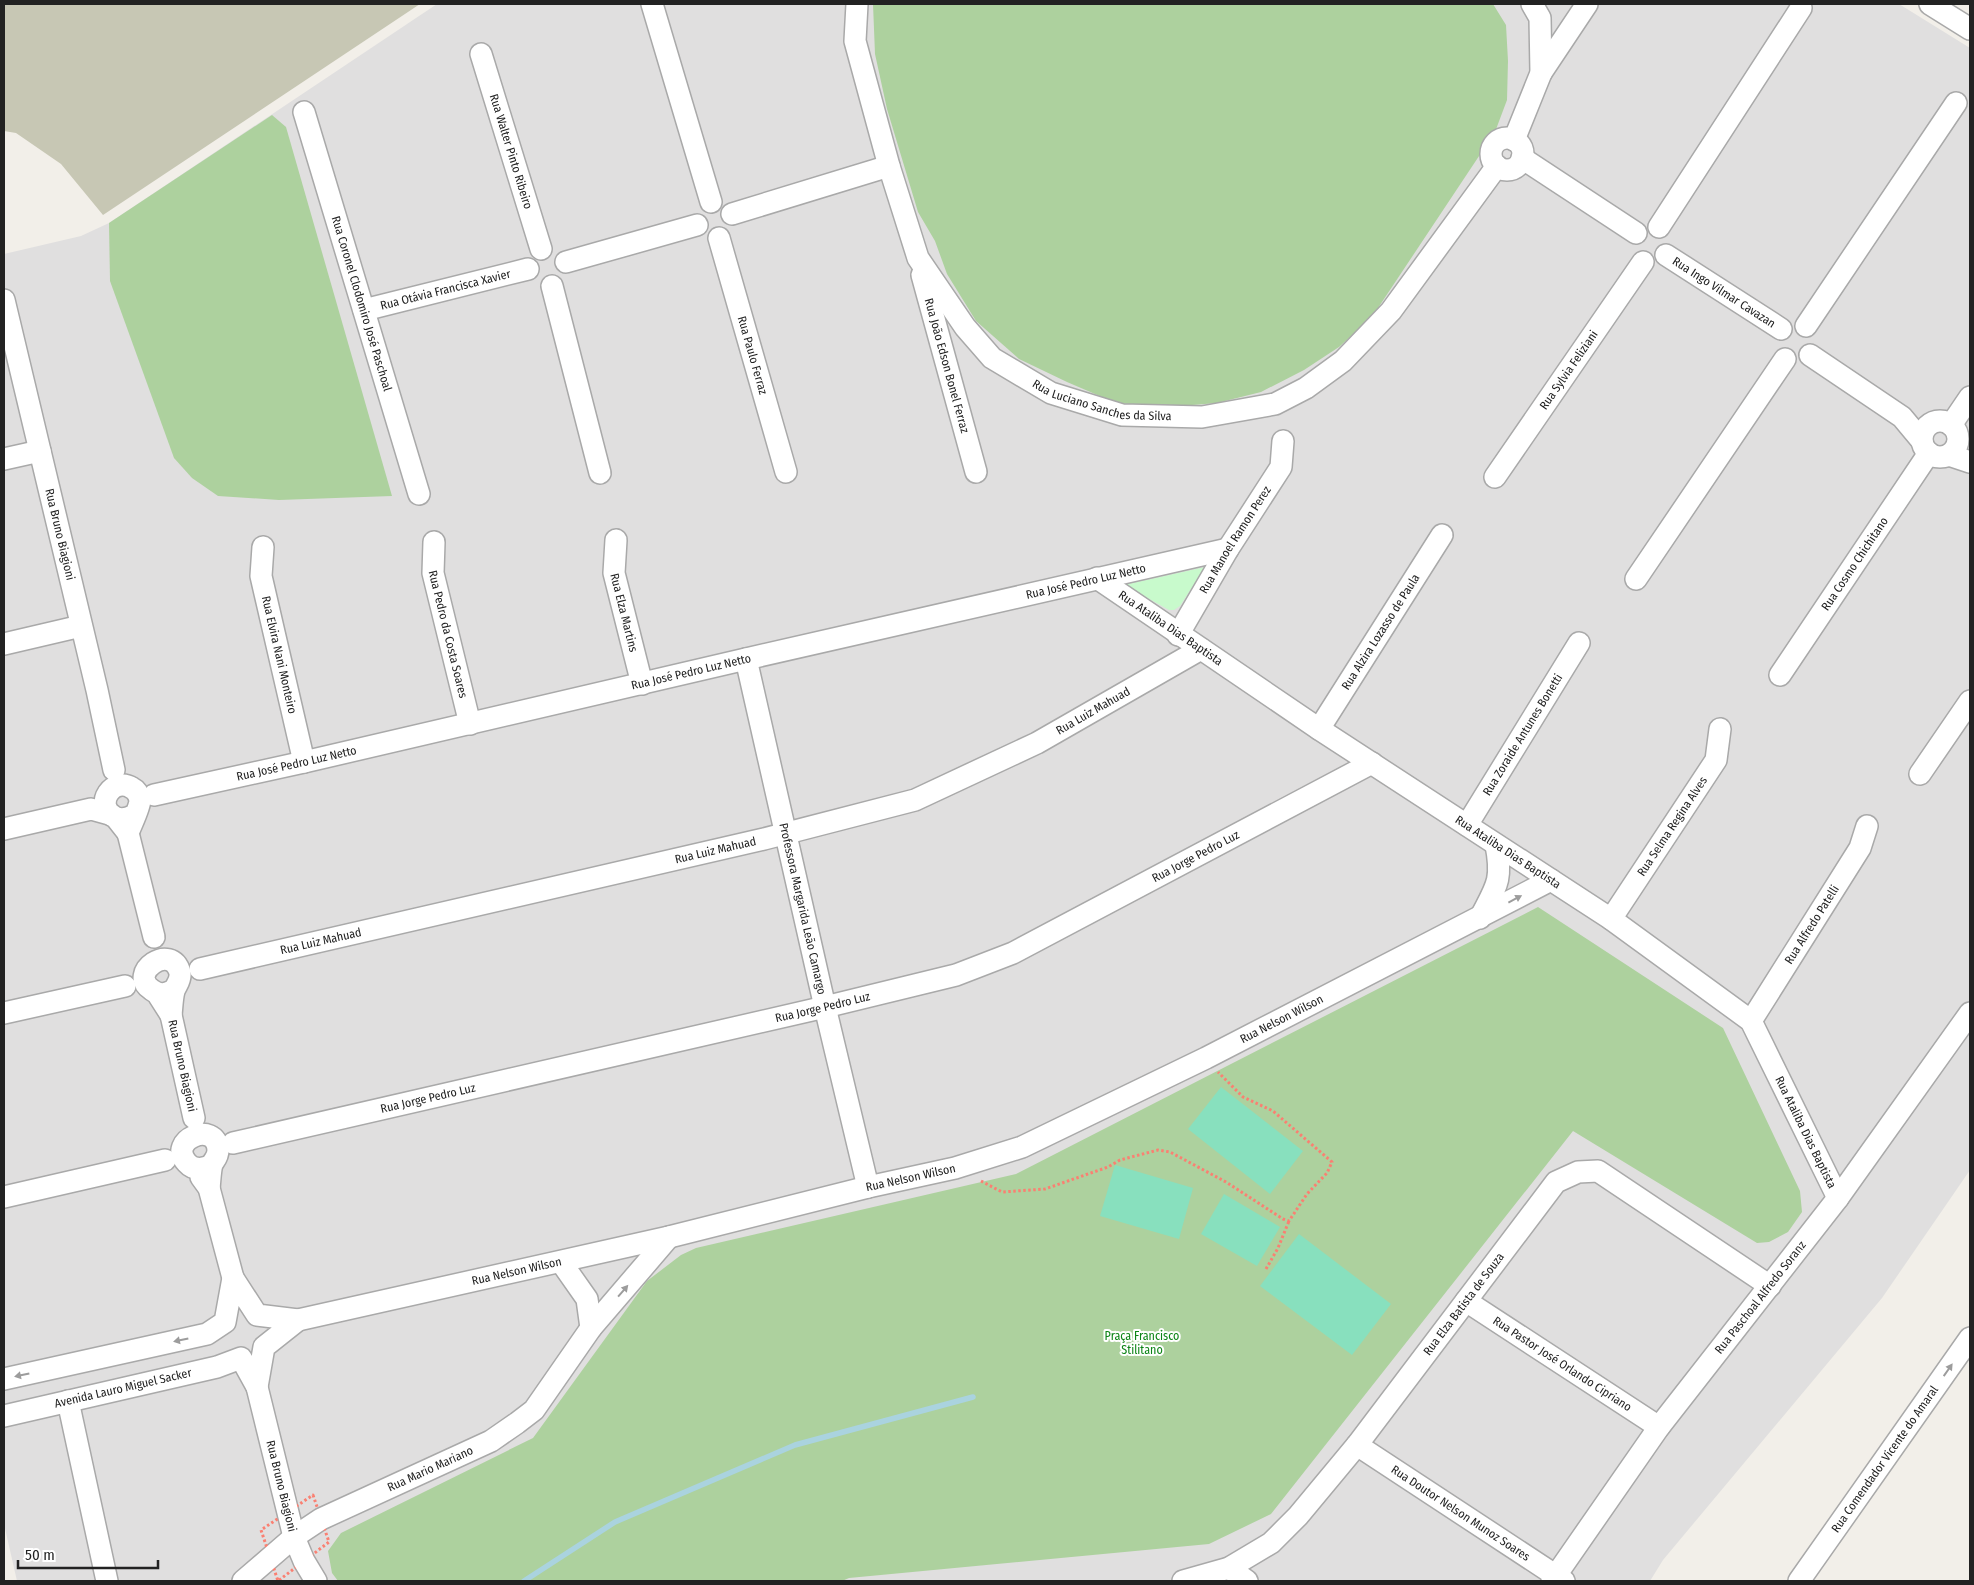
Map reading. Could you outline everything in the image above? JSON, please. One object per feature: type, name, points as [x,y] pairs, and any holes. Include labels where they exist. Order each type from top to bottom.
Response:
[{"type":"street","points":[[652,4],[711,202]]},
{"type":"street","points":[[845,4],[855,41]]},
{"type":"street","name":"Rua Luciano Sanches da Silva","points":[[857,4],[855,41],[889,166],[918,258],[965,327],[992,358],[1051,393],[1122,415],[1202,417],[1274,404],[1306,388],[1343,361],[1391,311],[1498,166],[1491,155],[1495,144],[1505,138],[1518,149]]},
{"type":"street","points":[[1930,4],[1970,29]]},
{"type":"street","points":[[1659,227],[1801,8]]},
{"type":"street","points":[[1541,73],[1536,11],[1581,12]]},
{"type":"street","points":[[1581,12],[1541,73],[1518,149],[1636,233]]},
{"type":"street","name":"Rua Walter Pinto Ribeiro","points":[[481,54],[542,249]]},
{"type":"street","points":[[1806,326],[1956,103]]},
{"type":"street","name":"Rua Coronel Clodomiro José Paschoal","points":[[304,112],[419,494]]},
{"type":"street","points":[[732,214],[889,166]]},
{"type":"street","points":[[711,202],[726,206],[732,214],[732,226],[729,232],[719,238],[707,238],[697,225],[697,213],[711,202]]},
{"type":"street","points":[[566,262],[697,225]]},
{"type":"street","points":[[1652,225],[1659,227],[1665,231],[1669,238],[1670,245],[1666,255],[1658,262],[1650,264],[1643,262],[1637,258],[1633,251],[1632,244],[1636,233],[1644,226],[1652,225]]},
{"type":"street","name":"Rua Paulo Ferraz","points":[[719,238],[786,472]]},
{"type":"street","points":[[542,249],[554,249],[560,252],[566,262],[564,276],[552,286],[538,282],[528,269],[532,257],[542,249]]},
{"type":"street","name":"Rua Ingo Vilmar Cavazan","points":[[1666,255],[1781,329]]},
{"type":"street","name":"Rua João Edson Bonel Ferraz","points":[[918,258],[976,472]]},
{"type":"street","name":"Rua Sylvia Feliziani","points":[[1495,477],[1643,262]]},
{"type":"street","name":"Rua Otávia Francisca Xavier","points":[[364,310],[528,269]]},
{"type":"street","points":[[552,286],[600,473]]},
{"type":"street","name":"Rua Bruno Biagioni","points":[[4,300],[154,937],[170,1015],[203,1147],[209,1188],[233,1278],[257,1315]]},
{"type":"street","points":[[1793,323],[1806,326],[1811,330],[1814,341],[1814,348],[1810,355],[1797,362],[1785,359],[1780,355],[1776,343],[1781,329],[1793,323]]},
{"type":"street","points":[[1810,355],[1902,417],[1944,441],[1970,462]]},
{"type":"street","points":[[1636,579],[1785,359]]},
{"type":"street","name":"Rua Cosmo Chichitano","points":[[1780,674],[1944,441],[1970,397]]},
{"type":"street","name":"Rua Manoel Ramon Perez","points":[[1178,635],[1228,549],[1281,467],[1283,441]]},
{"type":"street","points":[[4,459],[40,451]]},
{"type":"street","name":"Rua Alzira Lozasso de Paula","points":[[1319,729],[1442,535]]},
{"type":"street","name":"Rua Elza Martins","points":[[616,540],[614,573],[642,684]]},
{"type":"street","name":"Rua Pedro da Costa Soares","points":[[434,542],[433,573],[470,724]]},
{"type":"street","name":"Rua Elvira Nani Monteiro","points":[[263,547],[261,576],[304,762]]},
{"type":"street","name":"Rua José Pedro Luz Netto","points":[[4,829],[304,762],[1228,549]]},
{"type":"street","name":"Rua Ataliba Dias Baptista","points":[[1097,578],[1178,635],[1319,729],[1611,919],[1750,1020],[1838,1198]]},
{"type":"street","points":[[4,644],[81,626]]},
{"type":"street","name":"Rua Zoraide Antunes Bonetti","points":[[1467,824],[1579,643]]},
{"type":"street","name":"Rua Luiz Mahuad","points":[[4,1014],[786,834],[915,800],[1038,743],[1201,649]]},
{"type":"street","name":"Professora Margarida Leão Camargo","points":[[746,659],[825,1008],[868,1187]]},
{"type":"street","points":[[1920,774],[1970,701]]},
{"type":"street","name":"Rua Selma Regina Alves","points":[[1611,919],[1716,760],[1720,729]]},
{"type":"street","name":"Rua Jorge Pedro Luz","points":[[4,1197],[165,1160],[203,1147],[825,1008],[956,975],[1013,953],[1372,763]]},
{"type":"street","name":"Rua Alfredo Patelli","points":[[1750,1020],[1860,848],[1867,826]]},
{"type":"street","points":[[1480,918],[1496,889],[1500,868],[1496,845]]},
{"type":"street","name":"Rua Nelson Wilson","points":[[257,1315],[298,1320],[669,1238],[868,1187],[955,1168],[1022,1147],[1206,1058],[1551,880]]},
{"type":"street","name":"Rua Paschoal Alfredo Soranz","points":[[1557,1580],[1659,1428],[1838,1198],[1970,1014]]},
{"type":"street","name":"Rua Elza Batista de Souza","points":[[1183,1581],[1229,1568],[1271,1543],[1298,1516],[1357,1445],[1556,1182],[1578,1172],[1598,1171],[1770,1286]]},
{"type":"street","name":"Rua Mario Mariano","points":[[243,1581],[294,1537],[321,1519],[491,1441],[534,1410],[591,1328],[669,1238]]},
{"type":"street","points":[[561,1262],[587,1299],[591,1328]]},
{"type":"street","name":"Rua Bruno Biagioni","points":[[225,1322],[233,1278]]},
{"type":"street","name":"Rua Pastor José Orlando Cipriano","points":[[1466,1301],[1659,1428]]},
{"type":"street","points":[[4,1379],[207,1334],[225,1322],[230,1316],[244,1312],[257,1315],[266,1326],[267,1340],[264,1347],[254,1356],[241,1358],[229,1352],[225,1347],[222,1335],[225,1322]]},
{"type":"street","name":"Rua Nelson Wilson","points":[[264,1347],[298,1320]]},
{"type":"street","name":"Rua Comendador Vicente do Amaral","points":[[1799,1581],[1970,1338]]},
{"type":"street","name":"Rua Bruno Biagioni","points":[[257,1387],[264,1347]]},
{"type":"street","name":"Rua Bruno Biagioni","points":[[241,1358],[257,1387],[294,1537],[304,1561],[316,1581]]},
{"type":"street","name":"Avenida Lauro Miguel Sacker","points":[[4,1416],[217,1368],[241,1358]]},
{"type":"street","points":[[68,1401],[107,1581]]},
{"type":"street","name":"Rua Doutor Nelson Munoz Soares","points":[[1357,1445],[1557,1580]]},
{"type":"street","points":[[1229,1568],[1247,1581]]},
{"type":"path","points":[[1206,1058],[1243,1097],[1273,1111],[1332,1162],[1327,1173],[1307,1194],[1289,1221],[1278,1248],[1266,1270]]},
{"type":"path","points":[[955,1168],[1002,1192],[1045,1189],[1108,1167],[1120,1160],[1158,1150],[1170,1152],[1226,1182],[1289,1221]]},
{"type":"shaded area","points":[[4,4],[420,4],[103,215],[61,164],[16,133],[4,131]]},
{"type":"shaded area","points":[[437,4],[1899,4],[1970,48],[1970,1170],[1882,1298],[1663,1560],[1650,1581],[17,1581],[4,1524],[4,254],[81,236],[109,223]]},
{"type":"green space","points":[[873,4],[1493,4],[1506,25],[1508,61],[1507,100],[1495,132],[1372,317],[1339,347],[1304,370],[1261,392],[1217,403],[1168,407],[1116,403],[1019,359],[976,321],[947,274],[935,241],[918,212],[887,109],[875,54]]},
{"type":"green space","points":[[272,115],[286,127],[392,496],[279,500],[218,496],[192,478],[174,458],[110,281],[109,223]]},
{"type":"green space","points":[[1205,567],[1180,606],[1174,610],[1169,610],[1124,585]]},
{"type":"green space","name":"Praça Francisco Stilitano","points":[[1538,907],[1723,1028],[1800,1191],[1802,1212],[1788,1232],[1769,1242],[1757,1243],[1573,1131],[1271,1514],[1209,1544],[849,1578],[842,1581],[338,1581],[332,1573],[328,1551],[341,1533],[533,1438],[647,1281],[681,1255],[696,1248],[1016,1174]]},
{"type":"green space","points":[[1221,1087],[1303,1151],[1270,1194],[1188,1129]]},
{"type":"green space","points":[[1115,1165],[1193,1188],[1179,1239],[1100,1216]]},
{"type":"green space","points":[[1224,1194],[1280,1227],[1257,1266],[1201,1234]]},
{"type":"green space","points":[[1299,1234],[1391,1304],[1352,1355],[1260,1286]]},
{"type":"waterway","points":[[524,1581],[615,1522],[795,1445],[973,1397]]}]
